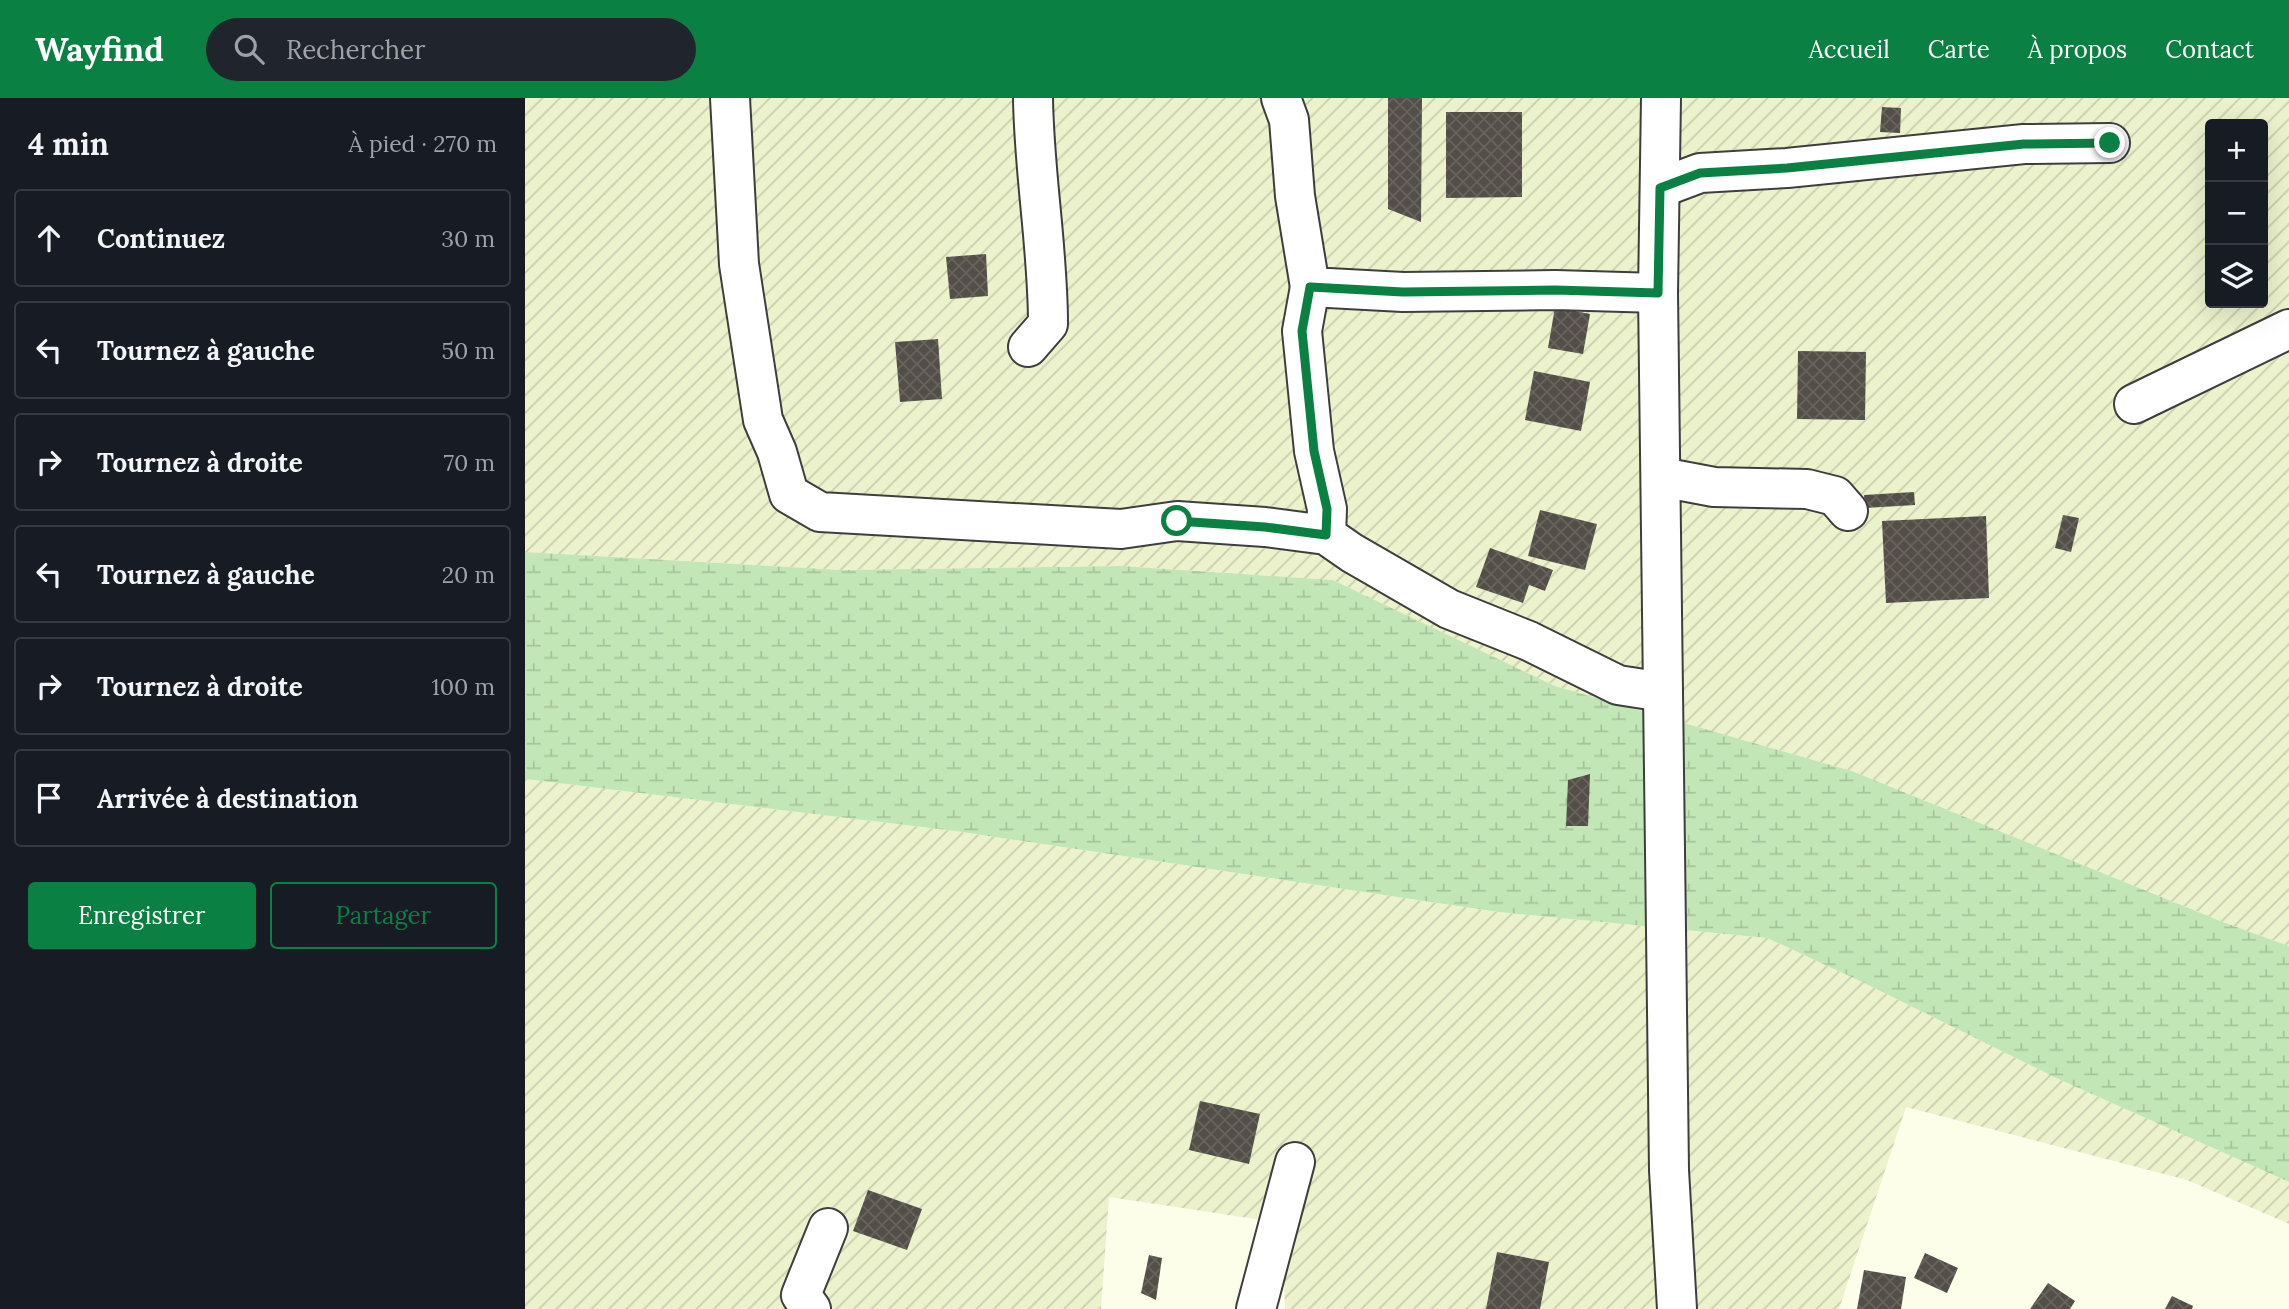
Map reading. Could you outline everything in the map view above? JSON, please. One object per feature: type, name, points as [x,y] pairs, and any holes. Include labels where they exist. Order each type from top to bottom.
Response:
[{"type":"street","points":[[730,98],[739,264],[763,420],[777,452],[789,494],[820,512],[1121,529],[1177,521],[1265,527],[1326,535],[1449,609],[1529,642],[1618,685],[1663,692]]},
{"type":"street","points":[[1028,347],[1048,324],[1048,287],[1035,172],[1033,98]]},
{"type":"street","points":[[1281,98],[1289,120],[1295,196],[1310,287],[1302,331],[1314,451],[1327,509],[1326,535]]},
{"type":"street","points":[[1661,98],[1658,293],[1669,1170],[1677,1309]]},
{"type":"street","points":[[1660,188],[1700,173],[1801,167],[2024,144],[2110,143]]},
{"type":"street","points":[[1310,287],[1403,292],[1555,290],[1658,293]]},
{"type":"street","points":[[2134,404],[2289,329]]},
{"type":"street","points":[[1661,477],[1714,487],[1807,489],[1835,496],[1848,511]]},
{"type":"street","points":[[1256,1309],[1296,1162]]},
{"type":"street","points":[[810,1309],[801,1294],[828,1228]]},
{"type":"green space","points":[[525,98],[2289,98],[2289,946],[2223,922],[1852,771],[1555,686],[1333,580],[1121,566],[843,570],[525,552]]},
{"type":"green space","points":[[525,552],[843,570],[1121,566],[1333,580],[1555,686],[1852,771],[2223,922],[2289,946],[2289,1182],[2056,1078],[1767,938],[1498,912],[955,831],[525,779]]},
{"type":"green space","points":[[525,779],[955,831],[1498,912],[1767,938],[2056,1078],[2289,1182],[2289,1224],[2187,1180],[1906,1107],[1839,1309],[1285,1309],[1282,1223],[1109,1197],[1101,1309],[525,1309]]},
{"type":"building","points":[[1388,98],[1422,98],[1421,222],[1388,209]]},
{"type":"building","points":[[1882,107],[1901,108],[1900,133],[1880,132]]},
{"type":"building","points":[[1446,112],[1522,112],[1522,197],[1446,198]]},
{"type":"building","points":[[986,254],[988,296],[950,299],[946,257]]},
{"type":"building","points":[[1555,307],[1590,314],[1583,354],[1548,348]]},
{"type":"building","points":[[938,339],[942,399],[900,402],[895,342]]},
{"type":"building","points":[[1798,351],[1866,352],[1865,420],[1797,419]]},
{"type":"building","points":[[1534,371],[1590,382],[1581,431],[1525,420]]},
{"type":"building","points":[[1914,492],[1915,505],[1865,508],[1864,495]]},
{"type":"building","points":[[1540,510],[1597,524],[1585,570],[1528,556]]},
{"type":"building","points":[[2063,515],[2079,518],[2071,552],[2055,548]]},
{"type":"building","points":[[1986,516],[1989,598],[1886,603],[1882,521]]},
{"type":"building","points":[[1490,548],[1553,570],[1545,591],[1529,585],[1523,603],[1476,587]]},
{"type":"building","points":[[1590,774],[1588,826],[1566,826],[1568,780]]},
{"type":"building","points":[[1200,1101],[1260,1114],[1249,1164],[1189,1150]]},
{"type":"building","points":[[868,1190],[922,1209],[907,1250],[853,1231]]},
{"type":"building","points":[[1497,1252],[1549,1262],[1540,1309],[1486,1309]]},
{"type":"building","points":[[1925,1253],[1958,1268],[1947,1293],[1914,1278]]},
{"type":"building","points":[[1149,1255],[1162,1258],[1156,1300],[1141,1293]]},
{"type":"building","points":[[1864,1270],[1906,1277],[1901,1309],[1857,1309]]},
{"type":"building","points":[[2048,1283],[2075,1301],[2070,1309],[2030,1309]]},
{"type":"building","points":[[2172,1296],[2193,1306],[2192,1309],[2165,1309]]},
{"type":"route","points":[[1177,521],[1265,527],[1326,535],[1327,509],[1314,451],[1302,331],[1310,287],[1403,292],[1555,290],[1658,293],[1660,188],[1700,173],[1787,168],[2024,144],[2110,143]]}]
